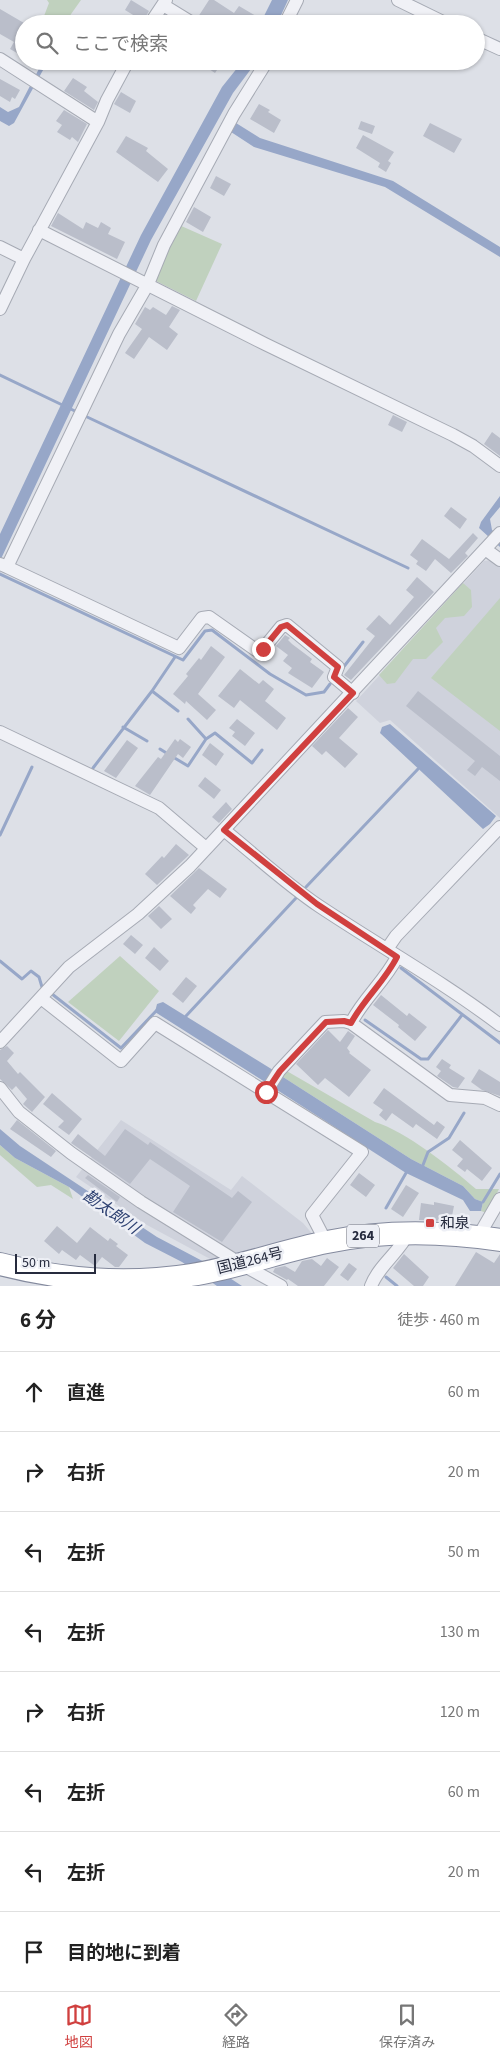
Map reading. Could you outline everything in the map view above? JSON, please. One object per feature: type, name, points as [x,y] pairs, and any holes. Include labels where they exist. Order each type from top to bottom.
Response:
[{"type":"highway","name":"国道264号","points":[[0,1264],[63,1282],[160,1279],[235,1266],[326,1242],[367,1235],[409,1232],[442,1233],[500,1240]]},
{"type":"street","points":[[290,15],[297,0]]},
{"type":"street","points":[[398,0],[429,15]]},
{"type":"street","points":[[156,15],[164,3],[181,15]]},
{"type":"street","points":[[485,42],[500,49]]},
{"type":"street","points":[[0,59],[15,69]]},
{"type":"street","points":[[16,70],[98,122]]},
{"type":"street","points":[[0,309],[24,259],[98,122],[123,70]]},
{"type":"street","points":[[259,70],[143,281],[119,334],[3,565],[178,648],[202,618],[209,617],[256,650],[263,649],[281,627],[287,625],[338,667],[334,677],[353,693]]},
{"type":"street","points":[[39,230],[265,344],[453,434],[500,466]]},
{"type":"street","points":[[0,246],[24,259]]},
{"type":"street","points":[[494,539],[500,560]]},
{"type":"street","points":[[0,1042],[69,967],[138,914],[190,866],[353,693],[494,539]]},
{"type":"street","points":[[0,732],[159,808],[206,848]]},
{"type":"street","points":[[351,1023],[358,1011],[390,971],[396,936],[500,827]]},
{"type":"street","points":[[224,830],[298,890],[392,953],[420,969],[500,1025]]},
{"type":"street","points":[[40,998],[121,1061],[154,1023],[362,1152],[312,1215],[326,1242]]},
{"type":"street","points":[[266,1092],[280,1071],[326,1022],[344,1021],[351,1023],[450,1095],[485,1098],[500,1105]]},
{"type":"street","points":[[0,1088],[20,1112],[71,1153],[235,1266],[281,1286]]},
{"type":"street","points":[[478,1237],[500,1199]]},
{"type":"street","points":[[371,1286],[376,1274],[404,1242],[409,1232]]},
{"type":"shaded area","points":[[492,560],[500,567],[500,818],[390,720],[380,723],[356,701],[484,561]]},
{"type":"shaded area","points":[[121,1120],[231,1190],[242,1176],[303,1223],[315,1237],[212,1260],[147,1225],[76,1177]]},
{"type":"green space","points":[[47,0],[81,0],[70,15],[44,15],[49,3]]},
{"type":"green space","points":[[179,225],[222,244],[196,301],[154,280]]},
{"type":"green space","points":[[463,583],[471,590],[472,607],[464,616],[445,618],[436,628],[443,642],[426,659],[413,659],[395,683],[387,684],[379,675]]},
{"type":"green space","points":[[500,598],[500,731],[431,678]]},
{"type":"green space","points":[[120,956],[159,991],[119,1041],[68,1002]]},
{"type":"green space","points":[[285,1070],[375,1122],[400,1133],[441,1161],[476,1189],[499,1189],[487,1213],[481,1211],[483,1202],[475,1199],[463,1186],[411,1159],[283,1077]]},
{"type":"green space","points":[[0,1145],[15,1158],[69,1187],[73,1199],[51,1185],[37,1187],[0,1155]]},
{"type":"water","points":[[272,0],[288,0],[281,15],[264,15]]},
{"type":"water","points":[[38,70],[43,70],[14,123],[9,126],[0,121],[0,107],[8,112],[19,107]]},
{"type":"water","points":[[236,70],[250,70],[233,93],[151,240],[0,561],[0,534],[141,235],[222,87]]},
{"type":"water","points":[[236,123],[260,138],[393,181],[500,247],[500,257],[385,187],[254,147],[231,132]]},
{"type":"water","points":[[500,496],[500,507],[490,519],[492,530],[500,536],[500,547],[479,528],[481,522]]},
{"type":"water","points":[[390,724],[496,816],[490,824],[483,829],[380,733],[382,727]]},
{"type":"water","points":[[163,1002],[273,1070],[265,1082],[155,1012],[157,1004]]},
{"type":"water","points":[[283,1077],[411,1159],[463,1186],[475,1199],[483,1202],[481,1211],[470,1211],[463,1200],[406,1173],[274,1088]]},
{"type":"water","name":"勘太郎川","points":[[0,1129],[20,1146],[157,1237],[210,1265],[242,1286],[217,1286],[182,1262],[145,1243],[69,1187],[15,1158],[0,1145]]},
{"type":"building","points":[[131,0],[149,11],[147,15],[133,15],[125,10]]},
{"type":"building","points":[[209,0],[214,0],[234,13],[239,6],[254,15],[199,15]]},
{"type":"building","points":[[0,9],[15,18],[15,52],[10,49],[14,42],[0,34]]},
{"type":"building","points":[[73,78],[87,87],[84,91],[98,102],[94,110],[64,91]]},
{"type":"building","points":[[0,79],[20,90],[15,99],[12,97],[10,102],[0,96]]},
{"type":"building","points":[[121,92],[136,101],[130,113],[114,104]]},
{"type":"building","points":[[259,104],[270,110],[268,112],[281,120],[274,133],[250,119]]},
{"type":"building","points":[[64,110],[87,124],[78,142],[72,137],[70,140],[57,132],[62,125],[56,121]]},
{"type":"building","points":[[361,121],[375,126],[372,134],[358,129]]},
{"type":"building","points":[[430,123],[462,139],[454,153],[423,136]]},
{"type":"building","points":[[363,135],[394,152],[388,161],[391,163],[386,172],[378,167],[380,163],[356,148]]},
{"type":"building","points":[[126,136],[148,148],[146,151],[168,169],[158,182],[116,152]]},
{"type":"building","points":[[216,176],[231,184],[224,196],[210,188]]},
{"type":"building","points":[[194,207],[211,217],[203,232],[186,222]]},
{"type":"building","points":[[58,213],[83,229],[86,222],[98,228],[101,222],[111,228],[108,234],[125,242],[117,259],[51,226]]},
{"type":"building","points":[[172,306],[180,310],[169,327],[178,334],[167,350],[149,337],[134,359],[125,353],[142,329],[135,324],[145,307],[150,310],[153,307],[166,315]]},
{"type":"building","points":[[393,415],[407,422],[402,432],[388,425]]},
{"type":"building","points":[[492,432],[500,438],[500,456],[484,444]]},
{"type":"building","points":[[451,507],[467,519],[460,529],[444,516]]},
{"type":"building","points":[[473,533],[478,538],[465,553],[468,556],[451,573],[435,559],[426,571],[416,564],[418,561],[410,555],[422,539],[449,559]]},
{"type":"building","points":[[417,577],[434,592],[351,680],[344,675],[375,636],[366,629],[379,615],[390,625],[414,597],[406,590]]},
{"type":"building","points":[[285,635],[290,638],[288,640],[292,644],[312,659],[310,662],[324,672],[312,688],[288,673],[292,668],[283,661],[288,655],[276,646]]},
{"type":"building","points":[[211,646],[225,657],[198,694],[216,710],[207,720],[186,701],[185,704],[173,694],[188,676],[186,674],[199,658],[201,660]]},
{"type":"building","points":[[240,669],[259,684],[263,680],[274,689],[265,701],[286,718],[277,730],[240,700],[234,708],[218,696]]},
{"type":"building","points":[[418,691],[500,756],[500,781],[482,767],[475,776],[467,770],[475,761],[406,706]]},
{"type":"building","points":[[348,708],[358,717],[339,738],[358,754],[345,768],[326,751],[322,755],[312,746]]},
{"type":"building","points":[[237,719],[255,733],[245,746],[232,736],[235,732],[229,728]]},
{"type":"building","points":[[175,739],[178,742],[180,739],[191,747],[183,758],[178,754],[150,795],[135,786],[158,757],[161,759]]},
{"type":"building","points":[[127,740],[138,748],[116,778],[104,771]]},
{"type":"building","points":[[210,743],[224,754],[216,766],[202,755]]},
{"type":"building","points":[[205,777],[221,790],[214,799],[198,786]]},
{"type":"building","points":[[226,802],[232,809],[219,823],[212,817]]},
{"type":"building","points":[[176,844],[189,855],[157,885],[145,874],[162,856],[164,858]]},
{"type":"building","points":[[199,868],[227,889],[220,898],[208,889],[193,905],[196,908],[191,914],[170,896]]},
{"type":"building","points":[[159,906],[172,919],[161,929],[148,916]]},
{"type":"building","points":[[131,935],[143,945],[135,954],[123,944]]},
{"type":"building","points":[[154,947],[169,961],[160,971],[145,958]]},
{"type":"building","points":[[186,977],[197,986],[183,1003],[172,994]]},
{"type":"building","points":[[381,995],[407,1016],[409,1013],[427,1027],[415,1041],[398,1027],[399,1025],[373,1005]]},
{"type":"building","points":[[328,1030],[340,1042],[348,1031],[355,1036],[347,1048],[349,1053],[371,1070],[349,1097],[325,1078],[318,1085],[296,1064]]},
{"type":"building","points":[[7,1046],[14,1053],[7,1061],[18,1074],[20,1072],[45,1097],[32,1112],[23,1104],[27,1099],[16,1086],[12,1090],[0,1079],[0,1050]]},
{"type":"building","points":[[442,1059],[451,1065],[449,1068],[465,1078],[458,1088],[453,1087],[437,1076],[441,1071],[436,1067]]},
{"type":"building","points":[[479,1069],[500,1082],[500,1096],[482,1090],[471,1082]]},
{"type":"building","points":[[384,1088],[434,1125],[437,1121],[445,1127],[437,1139],[416,1124],[413,1128],[392,1113],[386,1121],[379,1115],[383,1110],[373,1103]]},
{"type":"building","points":[[52,1093],[82,1119],[69,1135],[58,1127],[64,1121],[43,1104]]},
{"type":"building","points":[[17,1120],[56,1151],[51,1157],[10,1129]]},
{"type":"building","points":[[125,1129],[148,1145],[150,1142],[232,1198],[238,1191],[252,1202],[222,1242],[173,1212],[190,1186],[150,1159],[130,1184],[71,1143],[78,1134],[105,1156]]},
{"type":"building","points":[[460,1140],[492,1168],[482,1181],[467,1169],[465,1172],[457,1166],[463,1159],[452,1150]]},
{"type":"building","points":[[359,1173],[375,1185],[366,1197],[350,1185]]},
{"type":"building","points":[[88,1175],[120,1197],[117,1202],[85,1178]]},
{"type":"building","points":[[406,1185],[419,1193],[403,1217],[391,1209]]},
{"type":"building","points":[[434,1202],[454,1206],[451,1221],[419,1220],[421,1203],[434,1205]]},
{"type":"building","points":[[57,1226],[77,1243],[90,1227],[108,1241],[110,1238],[118,1244],[116,1246],[128,1255],[119,1267],[115,1267],[102,1257],[95,1266],[80,1255],[76,1260],[62,1250],[59,1254],[44,1241]]},
{"type":"building","points":[[476,1252],[494,1263],[500,1254],[500,1286],[455,1286]]},
{"type":"building","points":[[404,1254],[429,1277],[423,1286],[414,1286],[393,1268]]},
{"type":"building","points":[[327,1258],[339,1267],[324,1286],[298,1286],[273,1272],[275,1268],[285,1266],[295,1272],[302,1261],[312,1259],[321,1266]]},
{"type":"building","points":[[349,1263],[357,1269],[348,1281],[340,1275]]},
{"type":"waterway","points":[[0,375],[77,412]]},
{"type":"waterway","points":[[85,416],[408,568]]},
{"type":"waterway","points":[[0,574],[183,660],[205,631],[212,630],[270,674],[306,695],[324,692],[330,684]]},
{"type":"waterway","points":[[342,669],[363,642]]},
{"type":"waterway","points":[[93,768],[152,691],[175,657]]},
{"type":"waterway","points":[[152,691],[178,711]]},
{"type":"waterway","points":[[188,719],[206,739]]},
{"type":"waterway","points":[[123,727],[147,741]]},
{"type":"waterway","points":[[173,757],[188,766],[206,739],[215,733],[252,763],[262,750]]},
{"type":"waterway","points":[[160,749],[168,754]]},
{"type":"waterway","points":[[0,835],[32,767]]},
{"type":"waterway","points":[[306,887],[418,769]]},
{"type":"waterway","points":[[186,1016],[296,898]]},
{"type":"waterway","points":[[0,961],[22,979],[31,971],[39,977],[42,987]]},
{"type":"waterway","points":[[401,968],[500,1043]]},
{"type":"waterway","points":[[52,994],[121,1048],[157,1010]]},
{"type":"waterway","points":[[365,1020],[421,1059],[428,1059],[462,1015]]},
{"type":"waterway","points":[[423,1165],[428,1152],[449,1138],[464,1113]]},
{"type":"waterway","points":[[386,1208],[406,1173]]},
{"type":"waterway","points":[[483,1202],[500,1174]]},
{"type":"waterway","points":[[386,1277],[397,1286]]},
{"type":"place","name":"和泉","points":[[430,1223]]},
{"type":"route","points":[[263,649],[281,627],[287,625],[338,667],[334,677],[353,693],[300,747],[224,830],[292,886],[397,957],[390,971],[358,1011],[351,1023],[344,1021],[326,1022],[280,1071],[266,1092]]}]
